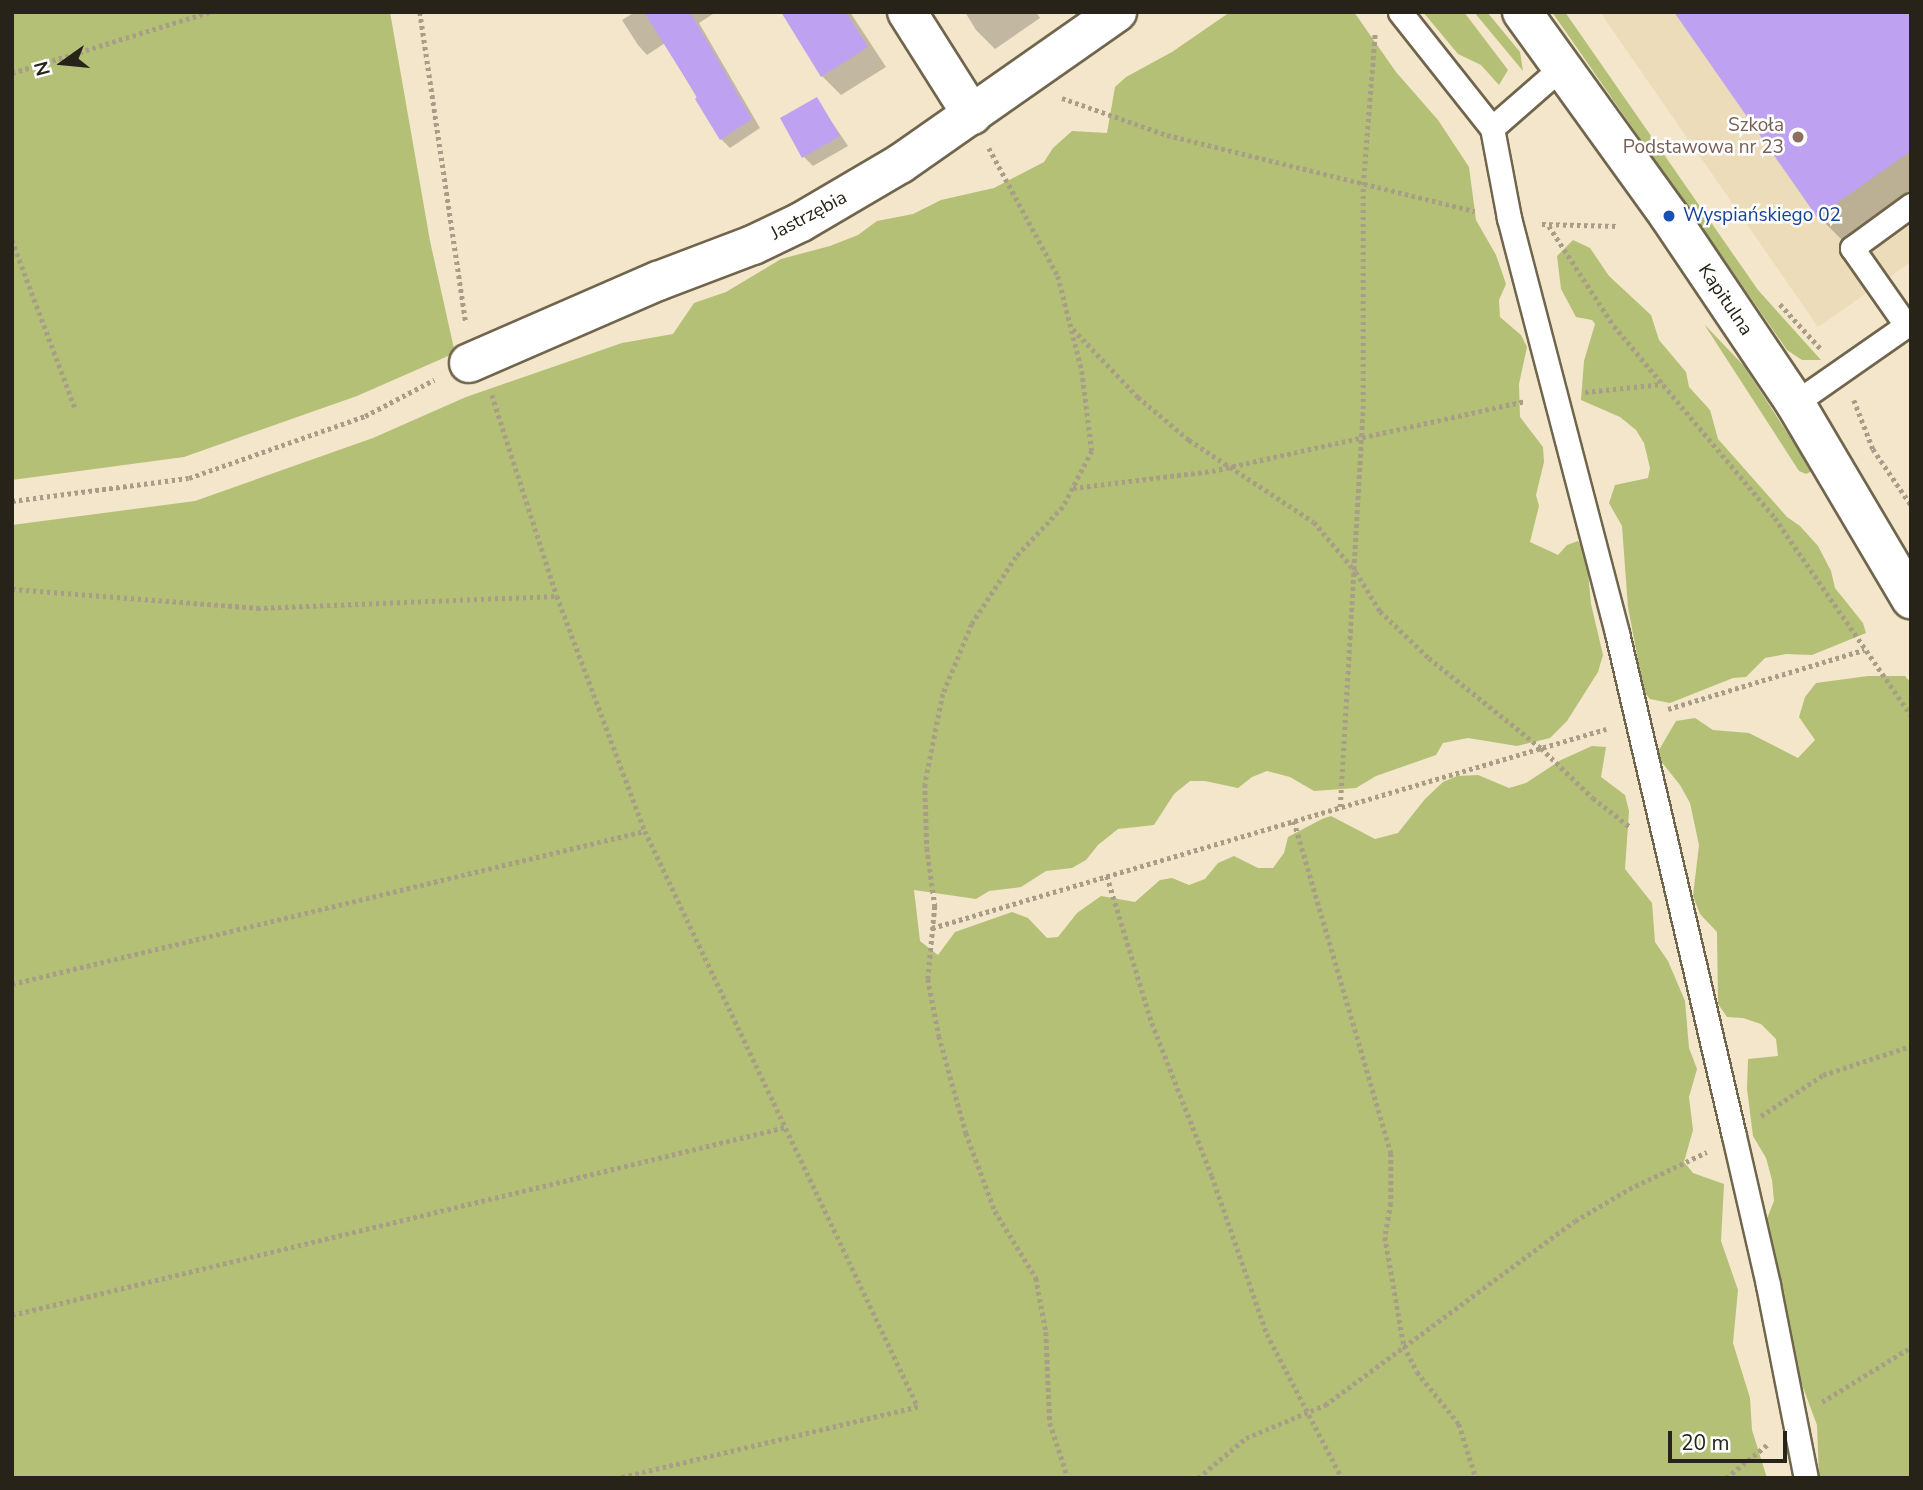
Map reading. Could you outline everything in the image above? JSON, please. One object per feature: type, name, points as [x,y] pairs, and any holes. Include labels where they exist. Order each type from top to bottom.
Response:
[{"type":"street","points":[[907,12],[972,115]]},
{"type":"street","name":"Jastrzębia","points":[[479,376],[658,281],[753,245],[801,222],[900,164],[1117,12]]},
{"type":"street","name":"Kapitulna","points":[[1522,12],[1563,66],[1795,403],[1911,598]]},
{"type":"lane","points":[[1400,12],[1492,128],[1509,218],[1636,719],[1734,1136],[1768,1285],[1806,1478]]},
{"type":"lane","points":[[1492,128],[1563,66]]},
{"type":"lane","points":[[1795,403],[1909,323],[1852,248],[1911,205]]},
{"type":"path","points":[[12,73],[209,12]]},
{"type":"path","points":[[420,12],[465,313],[479,376],[557,596],[645,831],[918,1407],[619,1478]]},
{"type":"path","points":[[1340,807],[1356,572],[1362,439],[1363,185],[1375,32]]},
{"type":"path","points":[[1018,83],[1167,135],[1363,185],[1549,226],[1617,226]]},
{"type":"path","points":[[972,115],[1058,276],[1082,371],[1092,451],[1063,507],[1016,557],[972,624],[943,694],[925,783],[927,848],[935,906],[928,979],[966,1133],[995,1211],[1036,1278],[1046,1332],[1050,1423],[1068,1478]]},
{"type":"path","points":[[1549,226],[1614,326],[1775,518],[1911,715]]},
{"type":"path","points":[[12,240],[75,408]]},
{"type":"path","points":[[1071,327],[1138,397],[1189,440],[1314,522],[1356,572],[1380,611],[1429,658],[1541,748],[1593,798],[1668,856]]},
{"type":"path","points":[[12,501],[189,478],[479,376]]},
{"type":"path","points":[[1073,489],[1230,467],[1555,395],[1663,384]]},
{"type":"path","points":[[12,589],[257,608],[557,596]]},
{"type":"path","points":[[932,928],[1864,650]]},
{"type":"path","points":[[1294,821],[1391,1153],[1391,1203],[1385,1237],[1404,1346],[1417,1372],[1459,1424],[1476,1478]]},
{"type":"path","points":[[12,984],[645,831]]},
{"type":"path","points":[[1107,876],[1152,1023],[1212,1176],[1267,1334],[1342,1478]]},
{"type":"path","points":[[1198,1478],[1245,1438],[1325,1405],[1574,1221],[1629,1189],[1690,1162],[1734,1136],[1823,1075],[1911,1046]]},
{"type":"path","points":[[12,1315],[786,1127]]},
{"type":"shaded area","name":"Szkoła Podstawowa nr 23","points":[[1600,12],[1911,12],[1911,262],[1818,327]]},
{"type":"green space","points":[[12,12],[390,12],[430,241],[455,353],[357,396],[184,457],[12,480]]},
{"type":"green space","points":[[1230,12],[1354,12],[1396,72],[1438,120],[1469,167],[1476,220],[1496,255],[1506,284],[1499,300],[1500,317],[1521,335],[1527,347],[1519,384],[1520,417],[1543,447],[1544,462],[1536,495],[1539,506],[1530,542],[1558,555],[1567,545],[1578,541],[1586,552],[1591,604],[1603,655],[1598,672],[1567,721],[1550,738],[1517,746],[1468,738],[1443,743],[1436,755],[1376,776],[1356,788],[1314,791],[1290,777],[1267,771],[1252,777],[1238,788],[1205,781],[1190,781],[1174,794],[1154,825],[1118,829],[1098,845],[1086,860],[1072,868],[1046,871],[1021,887],[989,891],[976,899],[914,890],[920,941],[938,955],[955,932],[1012,912],[1028,918],[1047,938],[1058,937],[1077,913],[1101,896],[1135,902],[1160,880],[1172,878],[1189,885],[1205,879],[1218,863],[1234,856],[1258,868],[1273,868],[1284,853],[1288,837],[1322,819],[1331,816],[1375,839],[1398,833],[1425,799],[1443,782],[1457,776],[1478,775],[1509,788],[1526,783],[1561,760],[1592,746],[1606,747],[1601,777],[1625,795],[1629,811],[1625,869],[1652,903],[1655,942],[1668,961],[1685,1001],[1689,1048],[1697,1069],[1689,1097],[1693,1130],[1684,1162],[1693,1173],[1724,1184],[1721,1241],[1738,1290],[1733,1343],[1750,1398],[1752,1430],[1767,1478],[12,1478],[12,525],[195,501],[373,438],[466,397],[622,343],[673,334],[694,303],[726,292],[781,259],[830,246],[858,235],[877,221],[913,214],[941,200],[994,188],[1044,162],[1053,148],[1072,131],[1107,133],[1115,87],[1126,77],[1172,52]]},
{"type":"green space","points":[[1423,12],[1464,12],[1508,70],[1499,85],[1481,65],[1458,54]]},
{"type":"green space","points":[[1474,12],[1487,12],[1520,52],[1523,71]]},
{"type":"green space","points":[[1552,12],[1565,12],[1758,290],[1821,360],[1802,360],[1787,350]]},
{"type":"green space","points":[[1573,240],[1590,248],[1609,276],[1651,315],[1659,340],[1686,372],[1689,387],[1710,410],[1718,439],[1787,517],[1800,526],[1818,546],[1831,571],[1835,588],[1863,623],[1866,633],[1812,655],[1786,654],[1765,658],[1746,677],[1733,678],[1670,703],[1650,699],[1644,692],[1628,607],[1622,526],[1609,503],[1615,485],[1648,478],[1650,468],[1644,443],[1636,430],[1620,417],[1581,400],[1584,361],[1595,324],[1592,320],[1576,317],[1561,289],[1557,256]]},
{"type":"green space","points":[[1704,324],[1744,366],[1812,471],[1806,474],[1799,471]]},
{"type":"green space","points":[[1868,676],[1905,676],[1911,683],[1911,1478],[1819,1478],[1817,1425],[1789,1350],[1776,1266],[1768,1245],[1766,1221],[1774,1201],[1772,1180],[1766,1158],[1753,1136],[1747,1089],[1748,1059],[1778,1056],[1776,1039],[1761,1024],[1743,1018],[1727,1017],[1718,1004],[1717,932],[1700,914],[1693,896],[1699,845],[1690,803],[1680,785],[1656,755],[1676,721],[1695,718],[1713,730],[1749,733],[1798,758],[1815,740],[1799,717],[1805,697],[1816,683]]},
{"type":"building","points":[[644,12],[690,12],[752,119],[720,140],[695,99],[697,97]]},
{"type":"building","points":[[781,12],[846,12],[868,47],[821,77]]},
{"type":"building","points":[[1674,12],[1911,12],[1911,151],[1817,217]]},
{"type":"building","points":[[817,97],[840,136],[802,158],[780,118]]},
{"type":"place","name":"Szkoła Podstawowa nr 23","points":[[1798,137]]},
{"type":"place","name":"Wyspiańskiego 02","points":[[1669,216]]}]
